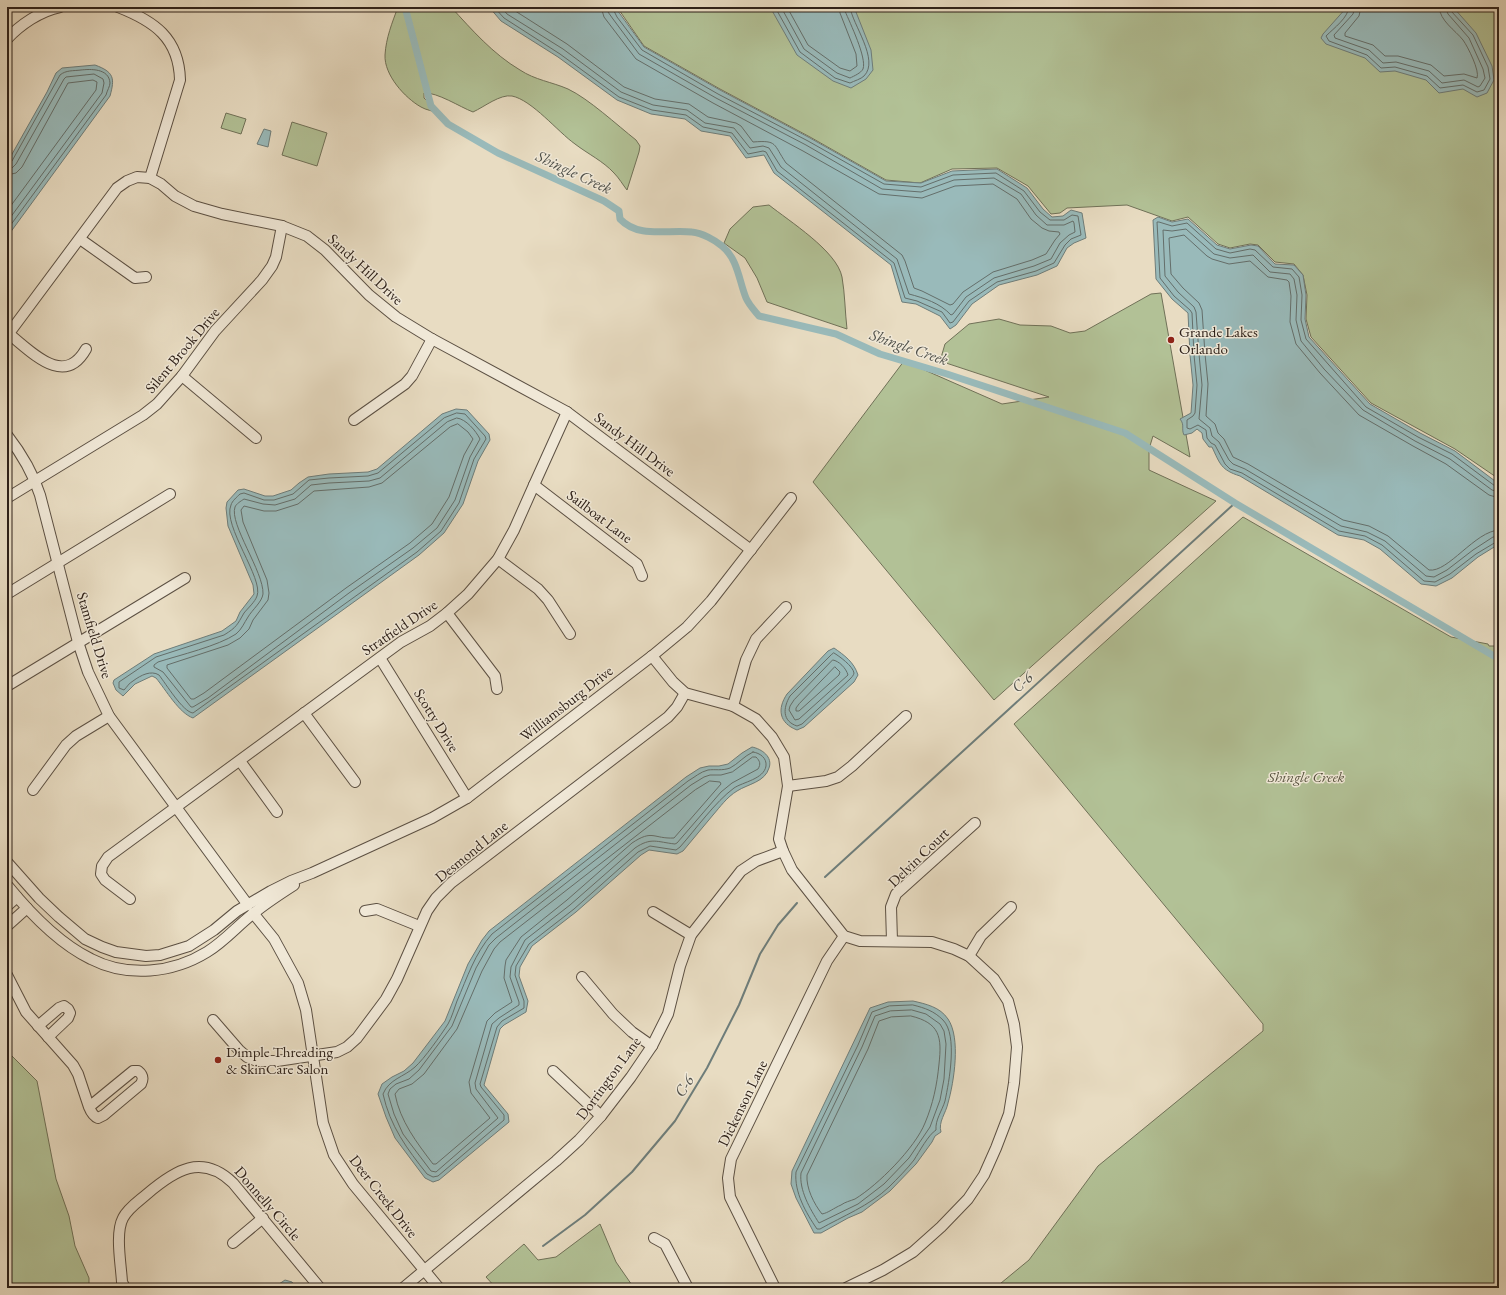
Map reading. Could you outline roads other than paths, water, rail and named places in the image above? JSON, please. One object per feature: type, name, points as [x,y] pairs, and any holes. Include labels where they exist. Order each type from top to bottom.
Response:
[{"type":"street","points":[[7,39],[12,33],[29,21],[50,9],[60,7]]},
{"type":"street","points":[[86,349],[82,357],[73,364],[63,367],[54,366],[41,360],[8,335],[117,188],[127,180],[137,177],[150,178],[180,80],[180,68],[168,38],[157,28],[138,15],[118,7]]},
{"type":"street","name":"Sandy Hill Drive","points":[[150,178],[161,184],[175,196],[194,206],[222,214],[282,226],[307,236],[325,250],[369,295],[396,317],[432,339],[567,412],[751,550]]},
{"type":"street","name":"Silent Brook Drive","points":[[7,498],[143,415],[157,404],[182,376],[216,331],[262,280],[272,266],[276,257],[282,226]]},
{"type":"street","points":[[80,239],[135,278],[146,278]]},
{"type":"street","points":[[354,420],[389,397],[405,384],[412,376],[432,339]]},
{"type":"street","points":[[182,376],[256,438]]},
{"type":"street","name":"Stratfield Drive","points":[[130,899],[105,880],[101,874],[102,866],[108,857],[401,642],[430,626],[468,594],[498,560],[514,530],[567,412]]},
{"type":"street","name":"Stamfield Drive","points":[[7,435],[36,480],[78,642],[88,672],[108,716],[250,909]]},
{"type":"street","name":"Sailboat Lane","points":[[534,485],[637,564],[642,576]]},
{"type":"street","points":[[7,594],[170,494]]},
{"type":"street","name":"Williamsburg Drive","points":[[250,909],[277,887],[312,873],[432,818],[467,798],[652,656],[687,627],[710,601],[791,498]]},
{"type":"street","points":[[498,560],[538,589],[548,600],[570,634]]},
{"type":"street","points":[[7,686],[185,578]]},
{"type":"street","points":[[733,706],[746,660],[756,639],[786,607]]},
{"type":"street","points":[[447,613],[495,676],[497,689]]},
{"type":"street","points":[[652,656],[673,682],[685,693],[733,706],[756,719],[772,737],[784,757],[788,786],[779,839],[783,851],[792,870],[844,936],[860,941],[932,942],[954,949],[969,956],[994,979],[1008,1001],[1018,1048],[1014,1084],[1009,1114],[984,1176],[968,1199],[941,1227],[913,1252],[883,1270],[846,1288]]},
{"type":"street","name":"Scotty Drive","points":[[380,658],[467,798]]},
{"type":"street","name":"Desmond Lane","points":[[213,1020],[239,1050],[257,1061],[277,1061],[313,1056],[337,1052],[347,1047],[357,1038],[386,999],[397,979],[419,926],[436,898],[451,884],[668,717],[678,707],[685,693]]},
{"type":"street","points":[[304,713],[355,782]]},
{"type":"street","points":[[33,790],[66,746],[76,736],[108,716]]},
{"type":"street","points":[[788,786],[826,781],[838,776],[852,766],[906,716]]},
{"type":"street","points":[[240,760],[277,812]]},
{"type":"street","name":"Delvin Court","points":[[892,941],[891,907],[896,894],[975,823]]},
{"type":"street","name":"Dorrington Lane","points":[[403,1288],[556,1161],[602,1116],[652,1046],[668,1014],[680,966],[691,935],[741,871],[756,861],[783,851]]},
{"type":"street","points":[[7,862],[39,898],[86,939],[116,952],[131,955],[160,955],[189,946],[214,930],[237,911],[250,909]]},
{"type":"street","points":[[7,885],[27,908],[64,942],[92,960],[125,969],[143,971],[159,970],[177,966],[193,960],[222,941],[250,909]]},
{"type":"street","points":[[7,906],[17,897]]},
{"type":"street","points":[[969,956],[981,936],[1011,907]]},
{"type":"street","points":[[7,926],[27,908]]},
{"type":"street","name":"Deer Creek Drive","points":[[250,909],[274,940],[298,983],[306,1010],[323,1122],[334,1155],[353,1184],[439,1288]]},
{"type":"street","points":[[365,911],[377,909],[419,926]]},
{"type":"street","points":[[653,912],[691,935]]},
{"type":"street","name":"Dickenson Lane","points":[[775,1288],[730,1197],[728,1178],[732,1159],[827,961],[844,936]]},
{"type":"street","points":[[7,975],[26,1012],[73,1065],[78,1074],[89,1107],[94,1116],[98,1118],[104,1115],[141,1084],[143,1079],[142,1074],[138,1071],[133,1072],[89,1107]]},
{"type":"street","points":[[582,977],[613,1014],[632,1032],[652,1046]]},
{"type":"street","points":[[38,1026],[59,1008],[64,1006],[68,1009],[70,1013],[68,1018],[48,1037]]},
{"type":"street","points":[[553,1071],[602,1116]]},
{"type":"street","name":"Donnelly Circle","points":[[125,1288],[122,1282],[119,1231],[123,1218],[129,1209],[164,1180],[182,1169],[198,1167],[209,1168],[224,1174],[320,1288]]},
{"type":"street","points":[[233,1243],[262,1218]]},
{"type":"street","points":[[654,1238],[665,1244],[688,1288]]},
{"type":"water","points":[[489,7],[615,7],[644,47],[886,181],[921,183],[952,171],[997,169],[1027,188],[1043,209],[1052,217],[1063,216],[1071,210],[1082,213],[1086,238],[1067,248],[1057,266],[1037,275],[999,285],[972,304],[956,325],[950,329],[940,316],[916,304],[902,302],[891,265],[774,173],[764,155],[746,158],[730,136],[701,131],[685,119],[651,114],[617,100],[558,57],[501,21]]},
{"type":"water","points":[[770,7],[854,7],[871,50],[873,70],[866,79],[851,88],[833,81],[797,55]]},
{"type":"water","points":[[1347,7],[1453,7],[1476,33],[1492,66],[1494,80],[1487,93],[1477,97],[1463,89],[1439,93],[1426,80],[1395,71],[1380,72],[1365,58],[1326,44],[1321,38],[1323,34]]},
{"type":"water","points":[[95,65],[106,70],[112,76],[110,96],[7,237],[7,163],[56,73],[62,68]]},
{"type":"water","points":[[264,129],[271,131],[268,147],[257,144]]},
{"type":"water","points":[[1158,217],[1172,222],[1188,219],[1217,245],[1230,249],[1251,245],[1258,246],[1275,264],[1294,265],[1303,275],[1306,295],[1305,319],[1309,337],[1370,404],[1455,451],[1499,484],[1499,544],[1478,557],[1452,578],[1436,586],[1421,584],[1380,549],[1364,540],[1338,535],[1240,476],[1225,469],[1217,458],[1212,447],[1209,447],[1203,439],[1202,433],[1197,429],[1192,433],[1184,435],[1180,419],[1191,413],[1193,385],[1188,313],[1172,299],[1156,279],[1153,220]]},
{"type":"water","points":[[456,409],[467,410],[489,434],[490,440],[478,461],[463,504],[444,533],[419,555],[193,718],[173,701],[156,678],[152,676],[135,684],[123,696],[116,690],[113,683],[114,680],[154,654],[222,631],[236,621],[240,612],[254,594],[253,585],[228,526],[226,508],[227,502],[238,490],[244,489],[265,496],[273,496],[291,490],[308,477],[329,474],[368,472],[377,469],[442,414]]},
{"type":"water","points":[[834,648],[845,656],[858,675],[854,682],[804,727],[797,730],[786,724],[783,719],[781,710],[784,700],[787,694],[828,651]]},
{"type":"water","points":[[752,747],[763,752],[768,757],[770,764],[767,773],[760,780],[730,796],[683,851],[677,854],[649,850],[641,855],[576,912],[532,946],[520,967],[519,976],[528,1001],[526,1012],[500,1029],[484,1085],[508,1114],[509,1122],[439,1180],[433,1182],[425,1178],[395,1138],[378,1094],[382,1084],[404,1071],[413,1063],[445,1021],[468,964],[482,940],[489,931],[686,777],[700,768],[728,764]]},
{"type":"water","points":[[913,1001],[937,1009],[945,1015],[952,1027],[955,1048],[954,1072],[947,1107],[941,1121],[941,1132],[935,1136],[916,1164],[890,1191],[862,1212],[821,1233],[814,1233],[796,1198],[791,1184],[792,1171],[870,1008],[888,1002]]},
{"type":"water","points":[[285,1280],[292,1282],[296,1288],[273,1288]]},
{"type":"waterway","name":"Shingle Creek","points":[[405,7],[431,106],[448,124],[498,153],[604,201],[619,211],[620,219],[636,229],[654,232],[692,232],[704,235],[716,241],[732,257],[746,298],[759,316],[836,334],[880,354],[947,374],[1125,433],[1235,503],[1499,659]]},
{"type":"waterway","name":"C-6","points":[[825,877],[1235,503]]},
{"type":"waterway","name":"C-6","points":[[543,1246],[585,1215],[632,1172],[675,1121],[707,1068],[739,1005],[760,954],[778,925],[797,903]]},
{"type":"place","name":"Grande Lakes Orlando","points":[[1171,340]]},
{"type":"place","name":"Dimple Threading & SkinCare Salon","points":[[218,1060]]}]
